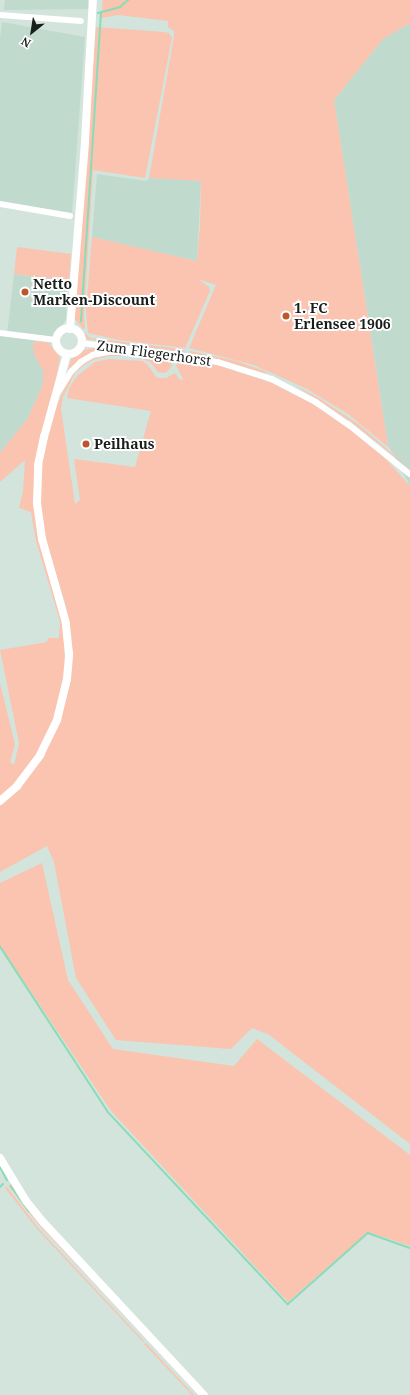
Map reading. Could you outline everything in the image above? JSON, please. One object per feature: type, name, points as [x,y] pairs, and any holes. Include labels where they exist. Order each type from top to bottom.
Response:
[{"type":"main road","points":[[70,328],[85,141],[94,0]]},
{"type":"main road","points":[[70,328],[80,335],[81,343],[78,350],[67,354],[60,351],[56,340],[62,330],[70,328]]},
{"type":"main road","points":[[0,801],[18,786],[40,755],[57,720],[68,679],[69,654],[66,624],[42,540],[37,502],[38,465],[44,437],[67,354]]},
{"type":"main road","points":[[0,1158],[26,1201],[44,1223],[204,1395]]},
{"type":"street","points":[[0,15],[81,21]]},
{"type":"street","points":[[0,204],[70,216]]},
{"type":"street","points":[[0,333],[56,340]]},
{"type":"street","name":"Zum Fliegerhorst","points":[[81,343],[150,351],[218,362],[279,382],[316,402],[348,424],[410,474]]},
{"type":"street","points":[[55,397],[71,372],[81,362],[93,355],[108,352],[150,351]]},
{"type":"shaded area","points":[[5,0],[88,0],[89,9],[4,10]]},
{"type":"shaded area","points":[[103,0],[410,0],[410,23],[383,39],[334,100],[388,446],[410,465],[348,414],[307,389],[254,365],[189,348],[216,285],[198,279],[209,287],[210,291],[185,348],[119,340],[88,333],[86,311],[92,237],[197,261],[200,226],[201,181],[149,178],[174,31],[168,27],[168,21],[118,15],[101,18]]},
{"type":"shaded area","points":[[2,22],[85,37],[72,213],[0,201],[0,38]]},
{"type":"shaded area","points":[[410,23],[410,486],[388,445],[334,100],[383,39]]},
{"type":"shaded area","points":[[96,27],[164,32],[169,33],[172,38],[145,178],[93,170],[84,316],[85,328],[83,329],[76,320],[74,320]]},
{"type":"shaded area","points":[[97,174],[147,181],[149,178],[201,181],[197,261],[92,237]]},
{"type":"shaded area","points":[[17,247],[71,254],[69,281],[14,274]]},
{"type":"shaded area","points":[[14,274],[68,281],[66,319],[62,326],[55,332],[52,344],[37,341],[34,354],[43,371],[43,384],[28,418],[0,453],[0,334],[7,334]]},
{"type":"shaded area","points":[[75,324],[90,338],[182,349],[185,352],[87,339],[83,336]]},
{"type":"shaded area","points":[[34,342],[49,343],[60,357],[34,499],[63,621],[65,664],[60,704],[38,752],[16,783],[0,797],[0,683],[15,744],[10,762],[14,765],[19,743],[0,650],[47,642],[48,638],[59,638],[60,621],[36,541],[31,512],[19,508],[23,491],[25,460],[0,482],[0,453],[28,418],[43,384],[43,371],[34,354],[33,346]]},
{"type":"shaded area","points":[[93,348],[109,349],[93,354],[66,376],[72,357],[81,351]]},
{"type":"shaded area","points":[[190,351],[236,361],[265,371],[267,374],[218,359],[190,353]]},
{"type":"shaded area","points":[[108,353],[167,356],[170,359],[172,366],[167,372],[164,373],[158,372],[150,362],[143,359],[127,356],[109,356],[95,359],[84,365],[75,373],[63,397],[61,409],[75,504],[80,500],[74,459],[135,467],[151,411],[67,398],[69,388],[77,376],[95,362],[109,359],[142,361],[148,365],[156,377],[160,378],[166,378],[175,373],[180,380],[183,379],[176,365],[179,359],[186,359],[218,365],[272,383],[311,403],[346,425],[386,459],[410,486],[410,1144],[268,1034],[252,1028],[231,1049],[116,1040],[76,978],[54,862],[47,846],[0,872],[0,804],[59,721],[69,624],[65,603],[45,539],[40,503],[41,465],[55,409],[72,373],[82,363],[93,356]]},
{"type":"shaded area","points":[[293,384],[317,397],[357,423],[410,469],[350,421]]},
{"type":"shaded area","points":[[42,863],[68,980],[113,1049],[234,1066],[257,1039],[410,1155],[410,1246],[368,1232],[288,1302],[111,1111],[0,946],[0,883]]},
{"type":"shaded area","points":[[12,1184],[147,1339],[41,1227],[24,1207],[9,1186]]},
{"type":"shaded area","points":[[7,1187],[39,1229],[144,1341],[143,1342],[38,1230],[5,1188]]},
{"type":"shaded area","points":[[146,1343],[194,1395],[192,1395],[144,1344]]},
{"type":"waterway","points":[[98,13],[120,7],[128,0]]},
{"type":"waterway","points":[[81,322],[101,13]]},
{"type":"waterway","points":[[0,946],[109,1113],[288,1304],[368,1233],[410,1248]]},
{"type":"waterway","points":[[0,1166],[7,1180]]},
{"type":"waterway","points":[[0,1187],[3,1184]]},
{"type":"waterway","points":[[11,1186],[29,1211]]},
{"type":"place","name":"Netto Marken-Discount","points":[[25,292]]},
{"type":"place","name":"1. FC Erlensee 1906","points":[[286,316]]},
{"type":"place","name":"Peilhaus","points":[[86,444]]}]
